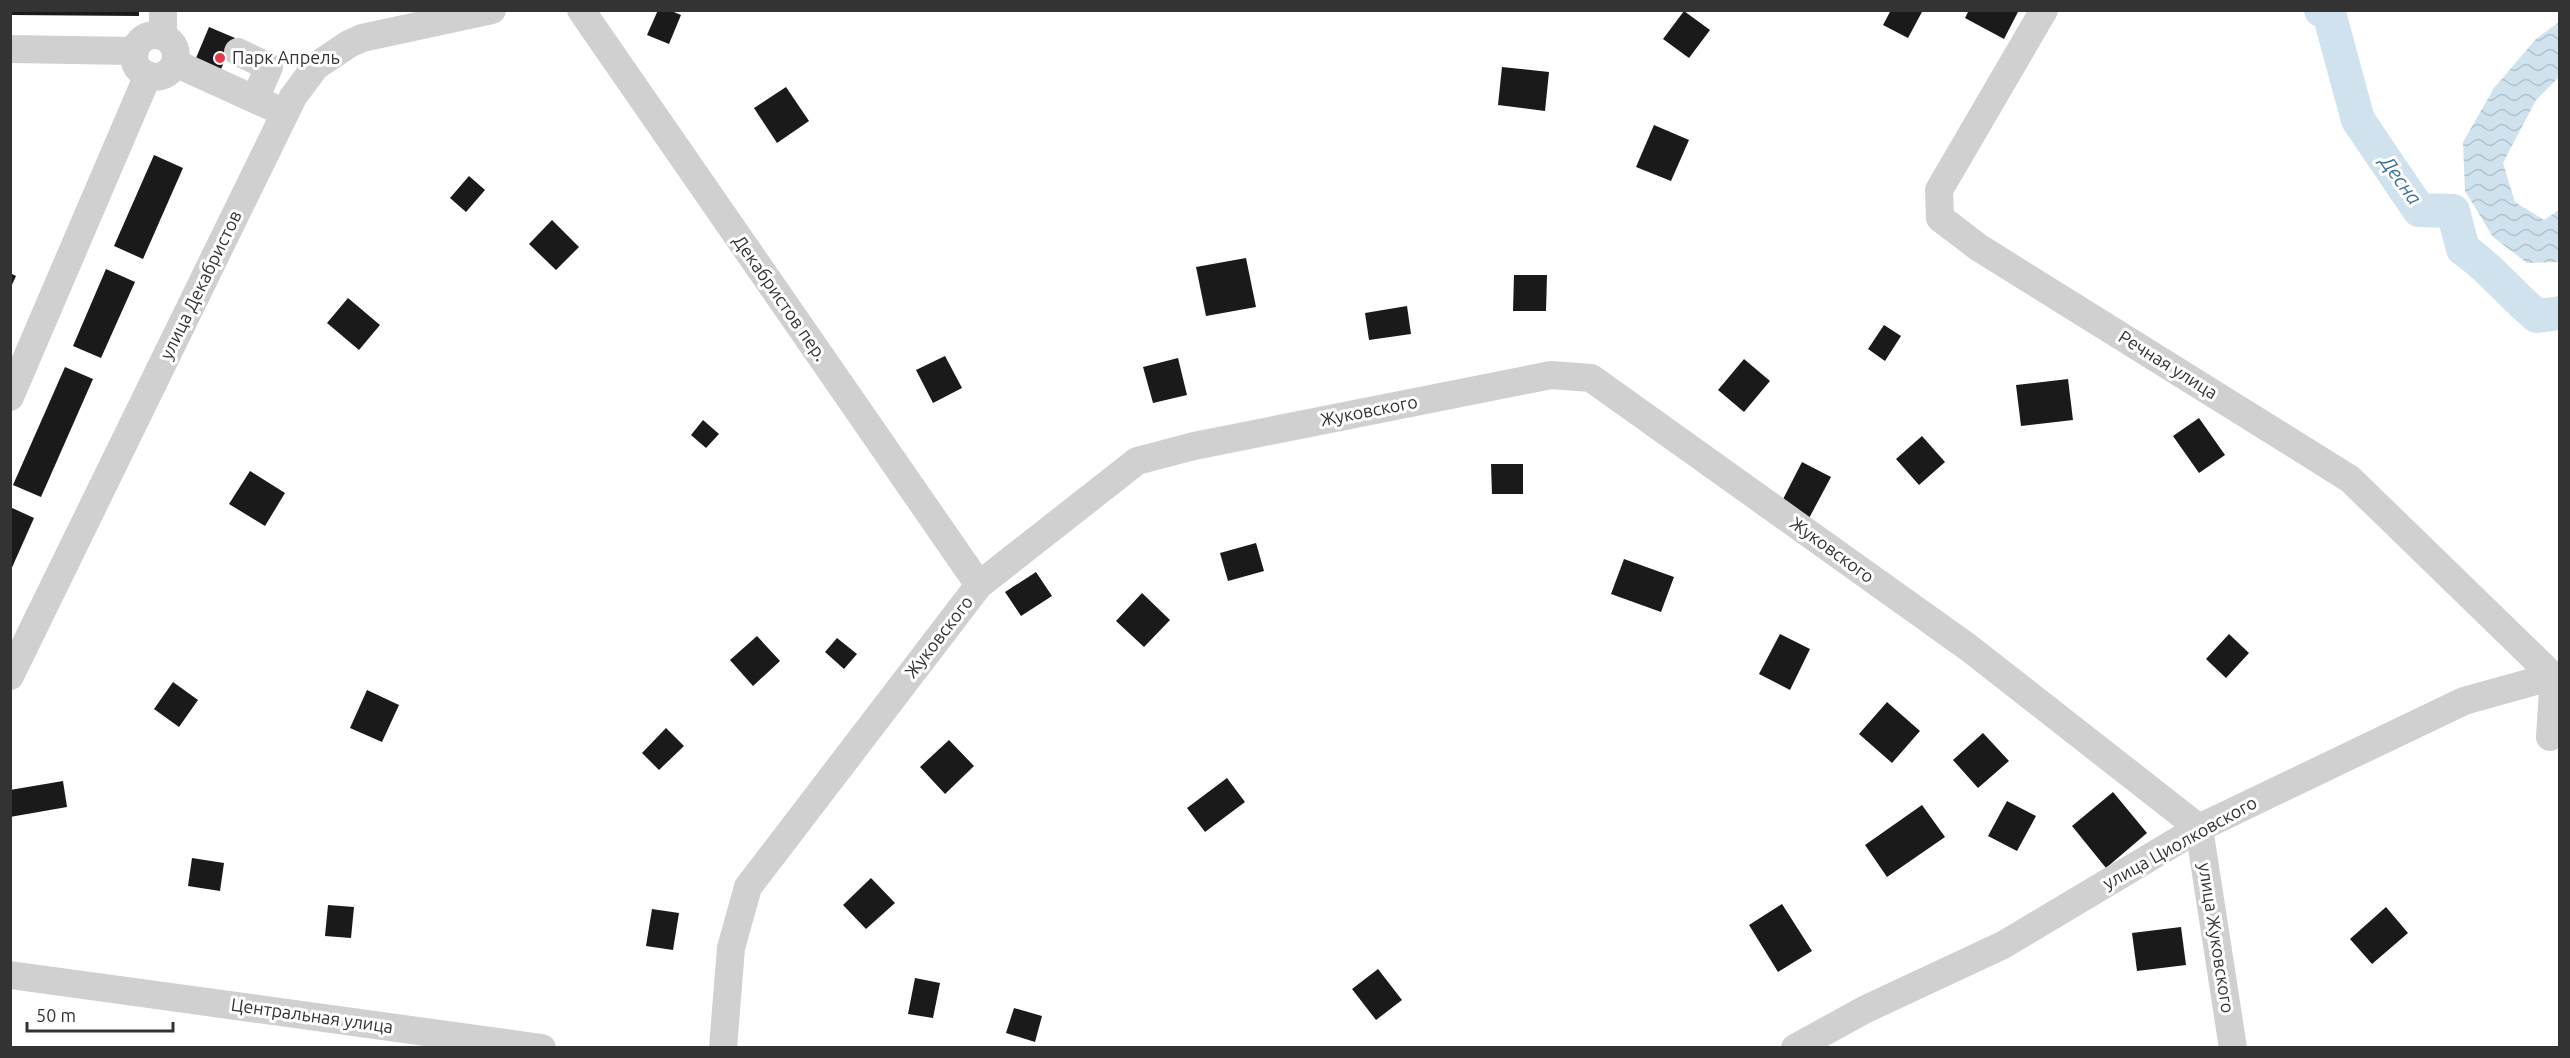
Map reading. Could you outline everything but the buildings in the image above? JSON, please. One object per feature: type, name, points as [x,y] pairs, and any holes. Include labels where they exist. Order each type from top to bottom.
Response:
[{"type":"street","name":"улица Декабристов","points":[[10,676],[293,96],[316,66],[349,44],[362,39],[492,10]]},
{"type":"street","name":"Декабристов пер.","points":[[580,10],[979,585]]},
{"type":"street","name":"Речная улица","points":[[2044,10],[1939,190],[1940,218],[1978,247],[2350,479],[2557,680]]},
{"type":"street","points":[[10,49],[142,63],[158,76],[165,74],[175,63],[175,49],[163,23],[153,35],[140,41],[142,63],[10,397]]},
{"type":"street","points":[[238,52],[268,67],[255,99]]},
{"type":"street","points":[[175,63],[285,113]]},
{"type":"street","name":"Жуковского","points":[[723,1047],[731,948],[748,887],[979,585],[1137,460],[1551,375],[1591,378],[1969,648],[2199,828]]},
{"type":"street","points":[[2550,737],[2557,680]]},
{"type":"street","name":"улица Циолковского","points":[[1795,1047],[1864,1010],[2003,945],[2199,828],[2464,701],[2557,680]]},
{"type":"street","name":"улица Жуковского","points":[[2199,828],[2233,1047]]},
{"type":"street","name":"Центральная улица","points":[[10,975],[542,1047]]},
{"type":"water","points":[[2559,22],[2559,77],[2536,100],[2503,163],[2515,202],[2544,220],[2559,210],[2559,262],[2527,263],[2493,237],[2465,191],[2463,142],[2494,88],[2536,39]]},
{"type":"waterway","name":"Десна","points":[[2321,10],[2329,13],[2358,120],[2419,210],[2453,211],[2463,249],[2537,316],[2560,313]]},
{"type":"place","name":"Парк Апрель","points":[[220,58]]}]
